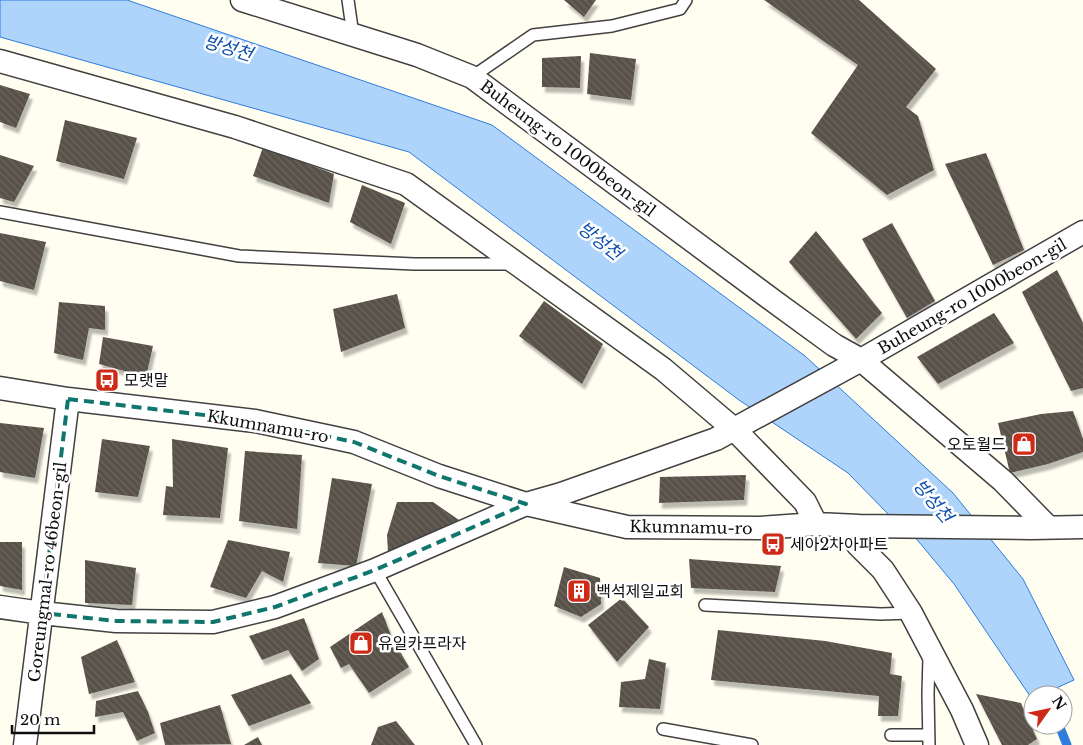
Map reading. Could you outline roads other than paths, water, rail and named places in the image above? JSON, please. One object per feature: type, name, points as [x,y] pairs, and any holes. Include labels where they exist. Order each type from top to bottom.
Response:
[{"type":"street","name":"Buheung-ro 1000beon-gil","points":[[242,0],[417,55],[472,76],[774,302],[834,345],[861,360]]},
{"type":"street","points":[[0,61],[235,127],[406,184],[663,369],[735,430],[805,502],[816,524]]},
{"type":"street","name":"Buheung-ro 1000beon-gil","points":[[735,430],[1083,232]]},
{"type":"street","points":[[861,360],[1003,481],[1039,528],[1083,527]]},
{"type":"street","name":"Kkumnamu-ro","points":[[0,388],[68,399],[255,421],[354,442],[439,476],[526,504],[626,527],[760,528],[816,524],[1039,528]]},
{"type":"street","name":"Goreungmal-ro 46beon-gil","points":[[25,745],[68,399]]},
{"type":"street","points":[[0,607],[116,621],[213,622],[275,607],[375,570],[526,504],[561,494],[716,439],[735,430]]},
{"type":"street","points":[[853,526],[858,545],[883,570],[911,613],[962,710],[977,745]]},
{"type":"lane","points":[[348,0],[353,35]]},
{"type":"lane","points":[[472,76],[533,35],[612,26],[680,9],[686,0]]},
{"type":"lane","points":[[0,212],[239,256],[414,264],[516,264]]},
{"type":"lane","points":[[375,570],[476,745]]},
{"type":"lane","points":[[704,604],[881,614],[911,613]]},
{"type":"lane","points":[[891,735],[929,740],[930,647]]},
{"type":"lane","points":[[663,730],[752,745]]},
{"type":"water","points":[[0,0],[127,0],[492,125],[805,356],[953,493],[1023,579],[1074,680],[1063,685],[1023,686],[954,584],[914,536],[889,515],[848,473],[739,400],[409,152],[0,37]]},
{"type":"waterway","name":"방성천","points":[[1063,735],[1067,745]]},
{"type":"place","name":"모랫말","points":[[107,380]]},
{"type":"place","name":"오토월드","points":[[1024,444]]},
{"type":"place","name":"세아2차아파트","points":[[773,544]]},
{"type":"place","name":"백석제일교회","points":[[579,591]]},
{"type":"place","name":"유일카프라자","points":[[361,643]]}]
